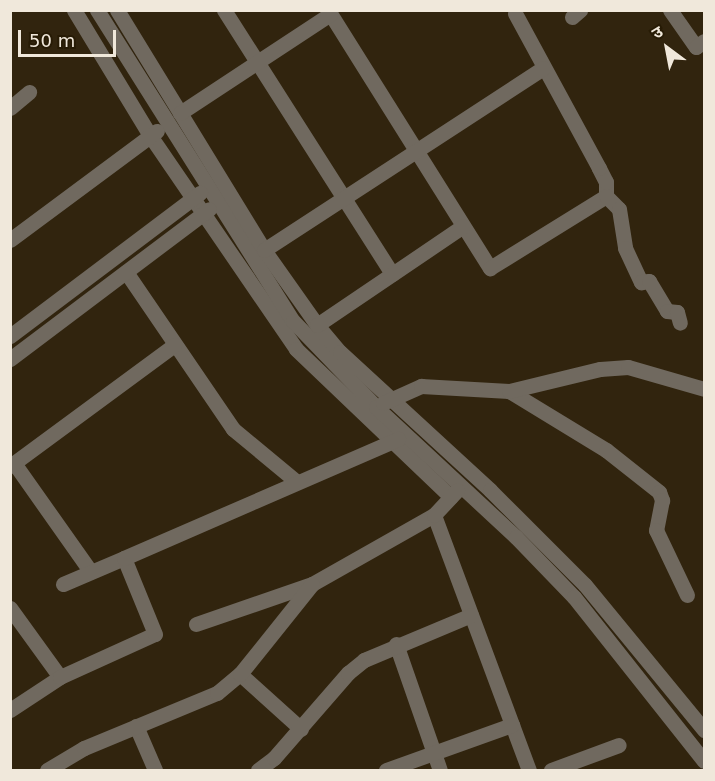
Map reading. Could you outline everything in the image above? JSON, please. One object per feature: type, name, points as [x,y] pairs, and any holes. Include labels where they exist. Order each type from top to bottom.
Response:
[{"type":"street","points":[[74,10],[192,199],[296,349],[456,492],[516,537],[574,597],[705,761]]},
{"type":"street","points":[[97,10],[165,123],[293,321],[376,407],[398,439]]},
{"type":"street","points":[[117,10],[264,250],[317,325],[389,399],[473,474],[590,590],[705,730]]},
{"type":"street","points":[[224,10],[392,274]]},
{"type":"street","points":[[670,10],[696,47],[705,41]]},
{"type":"street","points":[[180,113],[329,12],[490,268],[606,196]]},
{"type":"street","points":[[515,14],[599,168],[606,182],[606,196],[619,209],[625,248],[640,282],[650,281],[667,311],[677,312],[680,323]]},
{"type":"street","points":[[264,250],[416,147],[543,68]]},
{"type":"street","points":[[10,108],[29,92]]},
{"type":"street","points":[[10,240],[151,136],[165,123]]},
{"type":"street","points":[[10,336],[220,178]]},
{"type":"street","points":[[10,359],[229,194]]},
{"type":"street","points":[[317,325],[463,226]]},
{"type":"street","points":[[126,272],[233,429],[297,482]]},
{"type":"street","points":[[92,572],[12,465],[174,345]]},
{"type":"street","points":[[376,407],[421,386],[509,391],[628,367],[705,389]]},
{"type":"street","points":[[509,391],[621,460],[659,492],[662,501],[656,530],[687,595]]},
{"type":"street","points":[[63,584],[398,439]]},
{"type":"street","points":[[196,624],[312,584],[434,515],[473,474]]},
{"type":"street","points":[[434,515],[529,771]]},
{"type":"street","points":[[10,710],[60,677],[155,634],[124,558]]},
{"type":"street","points":[[47,771],[84,748],[203,700],[240,674],[312,584]]},
{"type":"street","points":[[10,608],[60,677]]},
{"type":"street","points":[[258,771],[301,729],[348,673],[396,644],[471,615]]},
{"type":"street","points":[[396,644],[440,771]]},
{"type":"street","points":[[240,674],[301,729]]},
{"type":"street","points":[[386,771],[512,725]]},
{"type":"street","points":[[136,726],[155,771]]},
{"type":"street","points":[[550,771],[620,745]]}]
